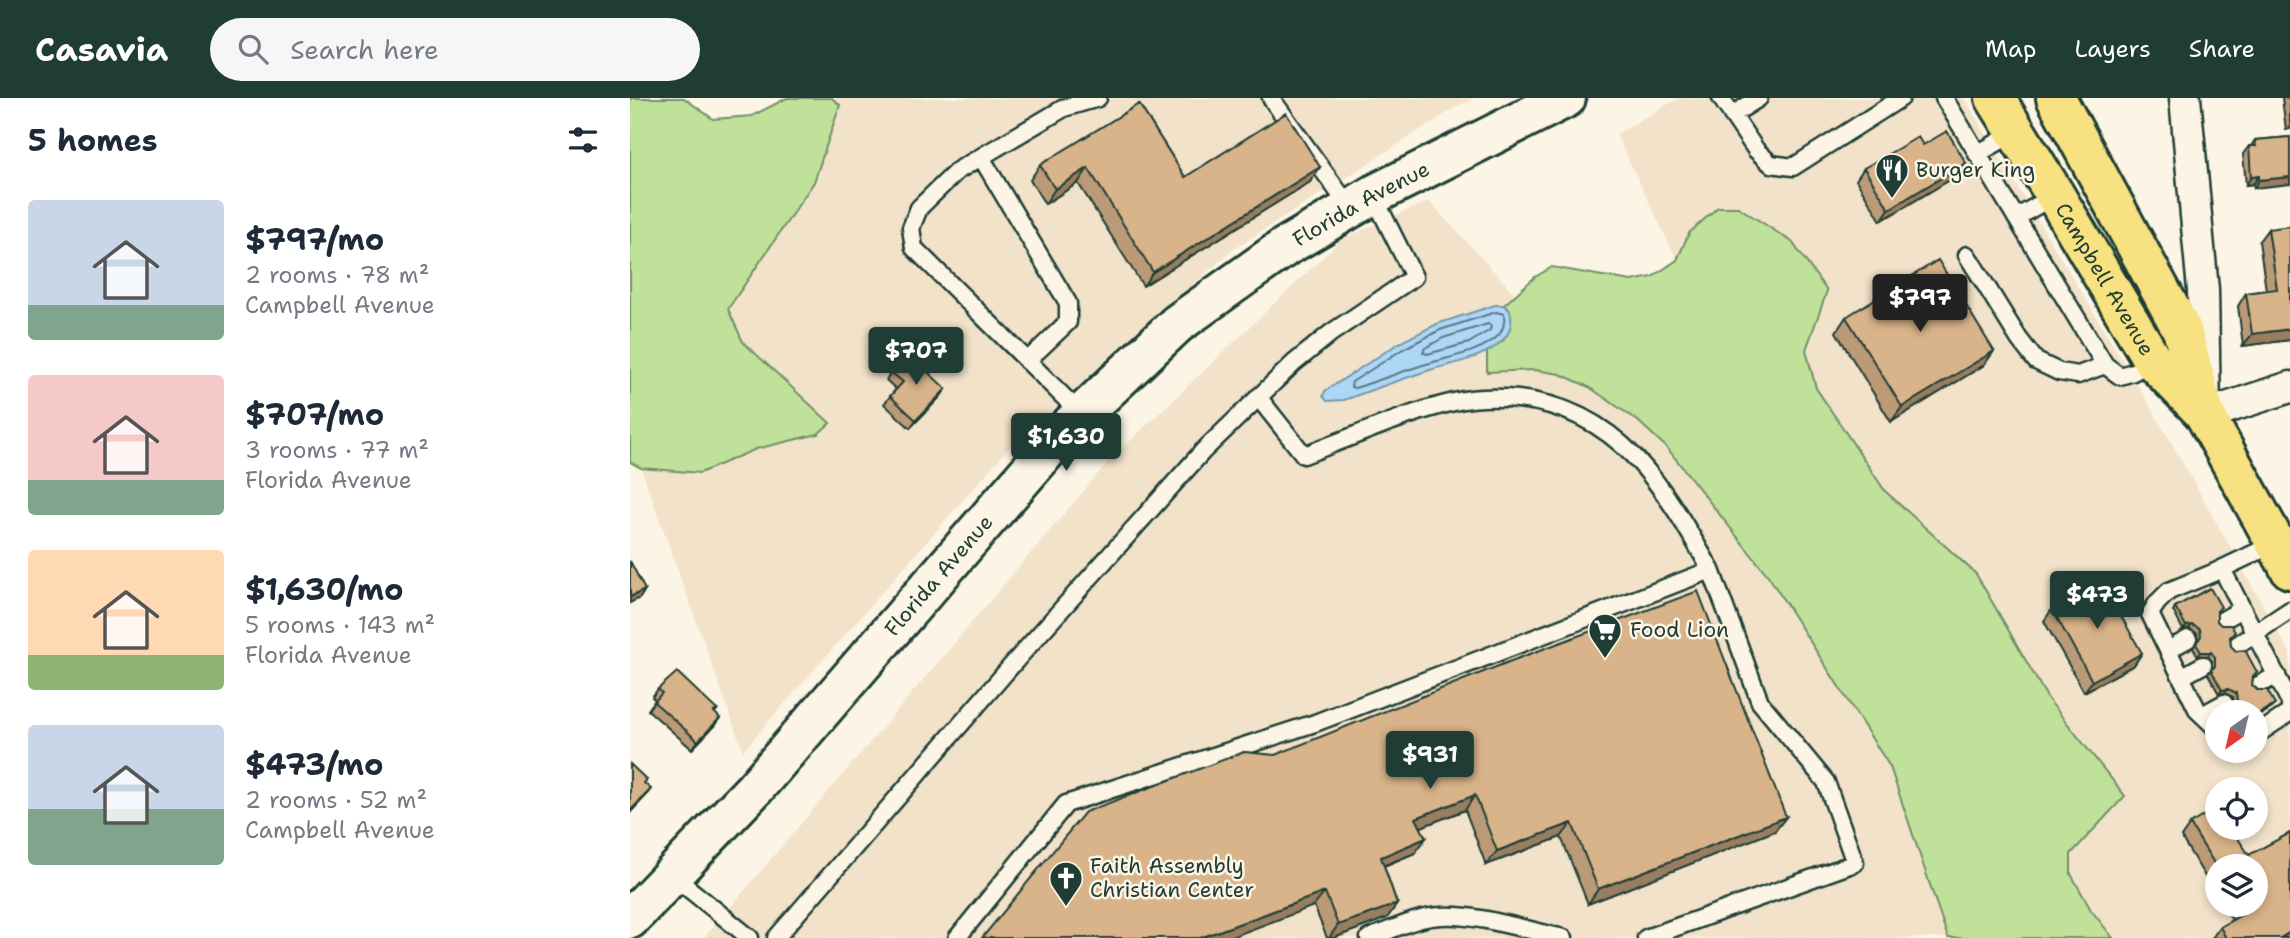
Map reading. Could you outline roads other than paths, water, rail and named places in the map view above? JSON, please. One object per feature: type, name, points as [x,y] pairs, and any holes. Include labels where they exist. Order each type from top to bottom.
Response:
[{"type":"main road","name":"Florida Avenue","points":[[630,919],[755,788],[1062,433],[1177,324],[1285,247],[1362,202],[1566,98]]},
{"type":"main road","name":"Campbell Avenue","points":[[1995,98],[2152,361],[2205,415]]},
{"type":"main road","name":"Campbell Avenue","points":[[2056,98],[2182,330],[2205,415],[2283,556]]},
{"type":"street","name":"Campbell Avenue","points":[[2185,98],[2203,290],[2205,415]]},
{"type":"street","points":[[2205,415],[2290,387]]},
{"type":"lane","points":[[1081,415],[914,248],[911,228],[919,208],[957,171],[1064,108],[1098,98]]},
{"type":"lane","points":[[776,938],[1018,658],[1203,451],[1258,397],[1331,333],[1414,277],[1362,202],[1270,98]]},
{"type":"lane","points":[[1721,98],[1756,150],[1771,164],[1793,167],[1901,98]]},
{"type":"lane","points":[[1732,115],[1759,98]]},
{"type":"lane","points":[[1944,98],[2105,365],[2120,376],[2152,361]]},
{"type":"lane","points":[[1977,155],[2016,132]]},
{"type":"lane","points":[[981,157],[1068,303],[1068,322],[1027,362]]},
{"type":"lane","points":[[2016,218],[2055,195]]},
{"type":"lane","points":[[1968,255],[2019,339],[2036,361],[2059,372],[2078,375],[2105,365]]},
{"type":"lane","points":[[1258,397],[1304,455],[1428,409],[1475,398],[1505,398],[1555,405],[1585,418],[1608,432],[1647,469],[1682,518],[1711,570],[1760,702],[1826,782],[1855,863],[1646,938]]},
{"type":"lane","points":[[2205,718],[2181,677],[2150,614],[2168,591],[2222,569],[2283,556]]},
{"type":"lane","points":[[2222,569],[2286,691],[2289,713],[2268,727]]},
{"type":"lane","points":[[957,938],[1066,804],[1315,723],[1711,570]]},
{"type":"lane","points":[[2223,620],[2242,610]]},
{"type":"lane","points":[[2236,645],[2290,610]]},
{"type":"lane","points":[[2168,650],[2188,639]]},
{"type":"lane","points":[[2181,677],[2203,665]]},
{"type":"lane","points":[[2259,685],[2286,691]]},
{"type":"lane","points":[[673,876],[750,938]]},
{"type":"lane","points":[[1369,938],[1442,915],[1471,918],[1563,938]]},
{"type":"water","points":[[1495,305],[1504,305],[1510,311],[1510,327],[1502,341],[1485,353],[1344,400],[1327,401],[1323,396],[1325,391],[1399,343],[1437,324]]},
{"type":"place","name":"Burger King","points":[[1892,200]]},
{"type":"place","name":"Food Lion","points":[[1605,660]]},
{"type":"place","name":"Faith Assembly Christian Center","points":[[1066,908]]}]
